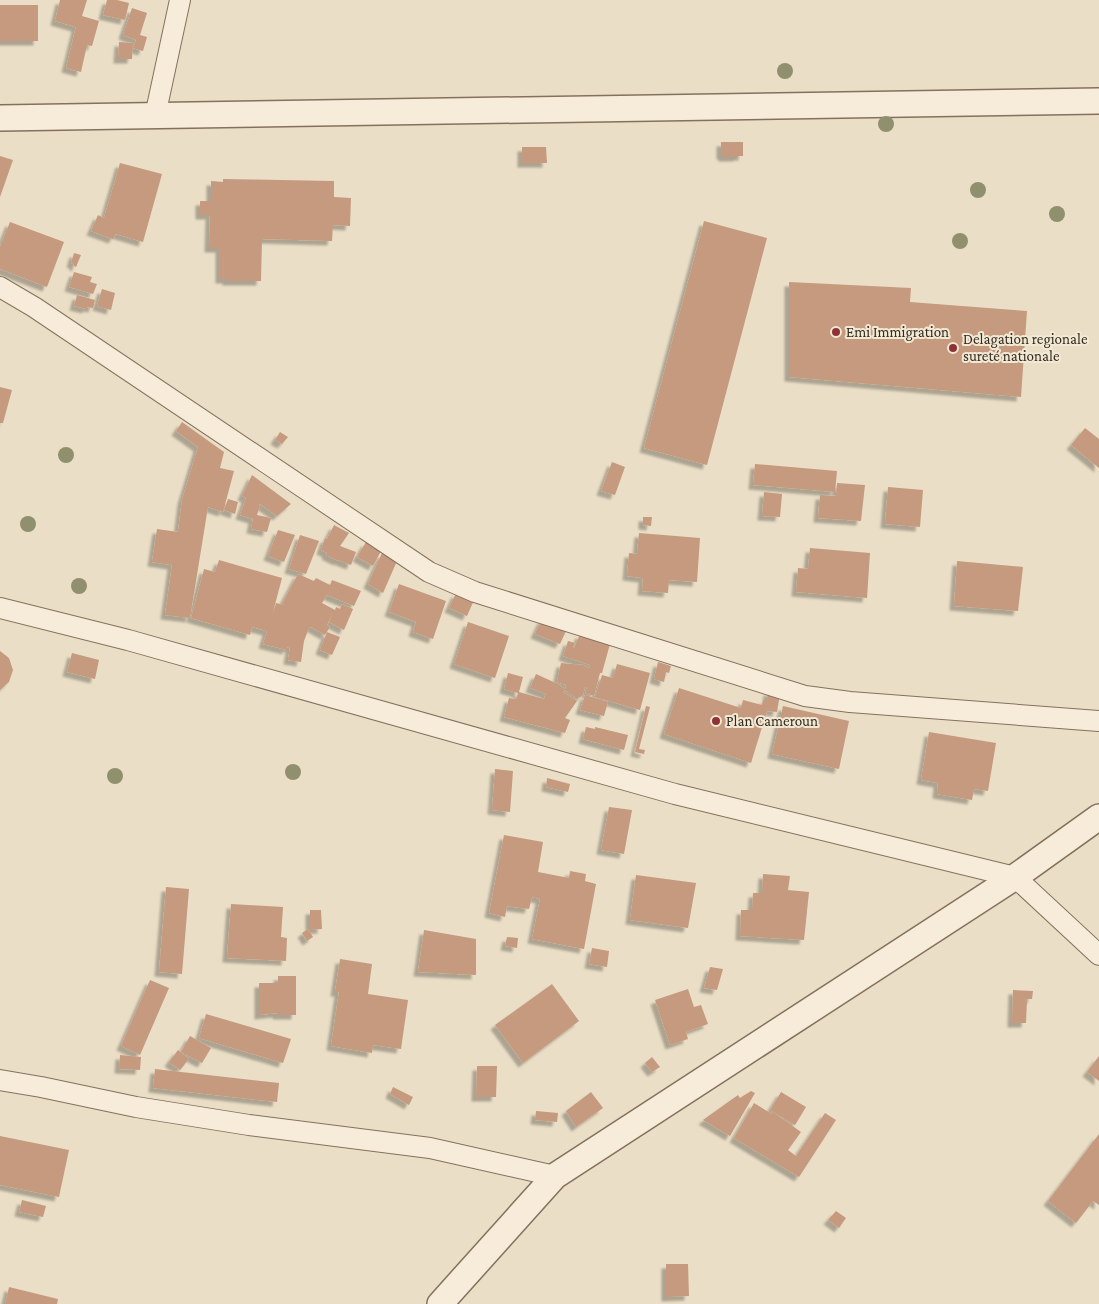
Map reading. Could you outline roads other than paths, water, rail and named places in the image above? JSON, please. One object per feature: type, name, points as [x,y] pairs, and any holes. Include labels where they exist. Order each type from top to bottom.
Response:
[{"type":"street","points":[[155,116],[180,0]]},
{"type":"street","points":[[0,118],[1099,101]]},
{"type":"street","points":[[0,287],[34,307],[430,572],[475,592],[805,696],[1099,722]]},
{"type":"street","points":[[0,608],[128,640],[676,794],[1015,877],[1099,955]]},
{"type":"street","points":[[440,1304],[555,1176],[1015,877],[1099,817]]},
{"type":"street","points":[[0,1080],[41,1086],[136,1108],[430,1148],[555,1176]]},
{"type":"place","name":"Emi Immigration","points":[[836,332]]},
{"type":"place","name":"Delagation regionale sureté nationale","points":[[953,348]]},
{"type":"place","name":"Plan Cameroun","points":[[716,721]]}]
